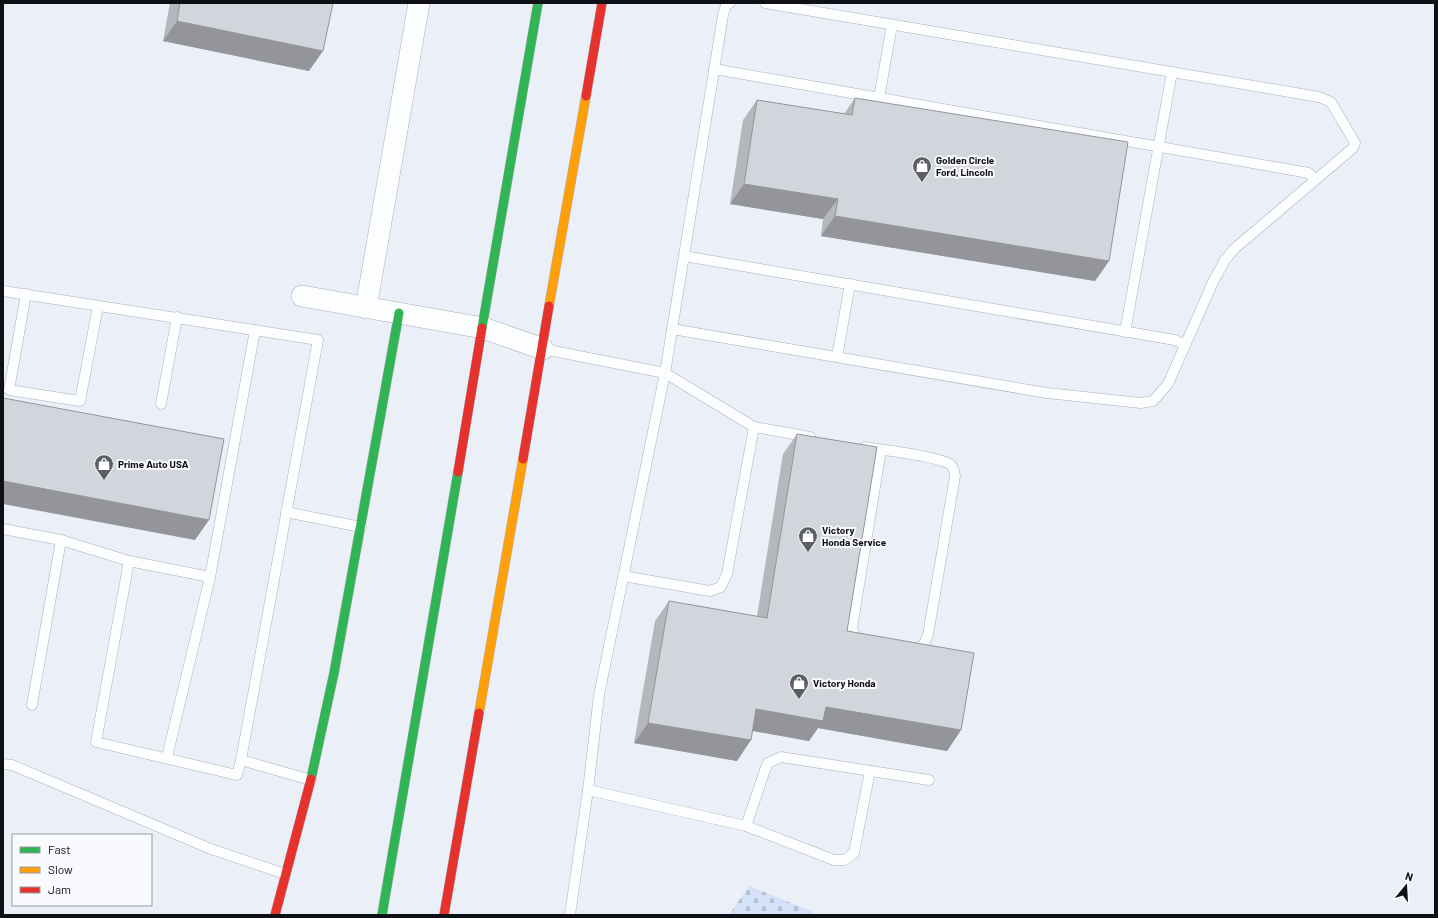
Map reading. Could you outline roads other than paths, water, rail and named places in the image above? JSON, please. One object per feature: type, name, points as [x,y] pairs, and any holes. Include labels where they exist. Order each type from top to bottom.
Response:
[{"type":"main road","points":[[382,915],[538,3]]},
{"type":"main road","points":[[445,915],[602,3]]},
{"type":"main road","points":[[275,915],[312,780],[334,673],[399,313]]},
{"type":"street","points":[[366,308],[419,3]]},
{"type":"street","points":[[302,296],[483,328],[543,349]]},
{"type":"lane","points":[[570,915],[588,790],[599,695],[665,373],[723,15],[726,6],[730,3]]},
{"type":"lane","points":[[672,329],[1047,393],[1141,403],[1153,401],[1168,384],[1213,282],[1225,260],[1234,249],[1353,148],[1355,143],[1331,102],[1319,97],[765,3]]},
{"type":"lane","points":[[879,98],[892,25]]},
{"type":"lane","points":[[714,69],[1309,173],[1315,180]]},
{"type":"lane","points":[[1125,332],[1172,72]]},
{"type":"lane","points":[[684,256],[1175,340],[1185,345]]},
{"type":"lane","points":[[837,357],[850,284]]},
{"type":"lane","points":[[3,291],[318,340],[238,775],[167,757],[96,742],[129,561]]},
{"type":"lane","points":[[26,294],[6,390],[80,402],[98,306]]},
{"type":"lane","points":[[161,404],[177,317]]},
{"type":"lane","points":[[167,757],[210,576],[255,330]]},
{"type":"lane","points":[[543,349],[665,373],[754,427],[821,439]]},
{"type":"lane","points":[[623,576],[710,591],[721,587],[727,574],[754,427]]},
{"type":"lane","points":[[851,444],[938,460],[950,464],[954,469],[955,476],[928,635],[924,644],[917,649],[902,647]]},
{"type":"lane","points":[[871,642],[864,641],[855,636],[852,628],[881,450]]},
{"type":"lane","points":[[286,512],[361,527]]},
{"type":"lane","points":[[3,529],[61,540],[129,561],[210,576]]},
{"type":"lane","points":[[32,704],[61,540]]},
{"type":"lane","points":[[746,826],[765,770],[768,763],[775,758],[781,757],[929,780]]},
{"type":"lane","points":[[241,760],[312,780]]},
{"type":"lane","points":[[3,764],[20,768],[211,849],[285,874]]},
{"type":"lane","points":[[588,790],[746,826],[834,860],[845,860],[854,853],[870,771]]},
{"type":"place","name":"Golden Circle Ford, Lincoln","points":[[922,183]]},
{"type":"place","name":"Prime Auto USA","points":[[104,481]]},
{"type":"place","name":"Victory Honda Service","points":[[808,553]]},
{"type":"place","name":"Victory Honda","points":[[799,700]]}]
